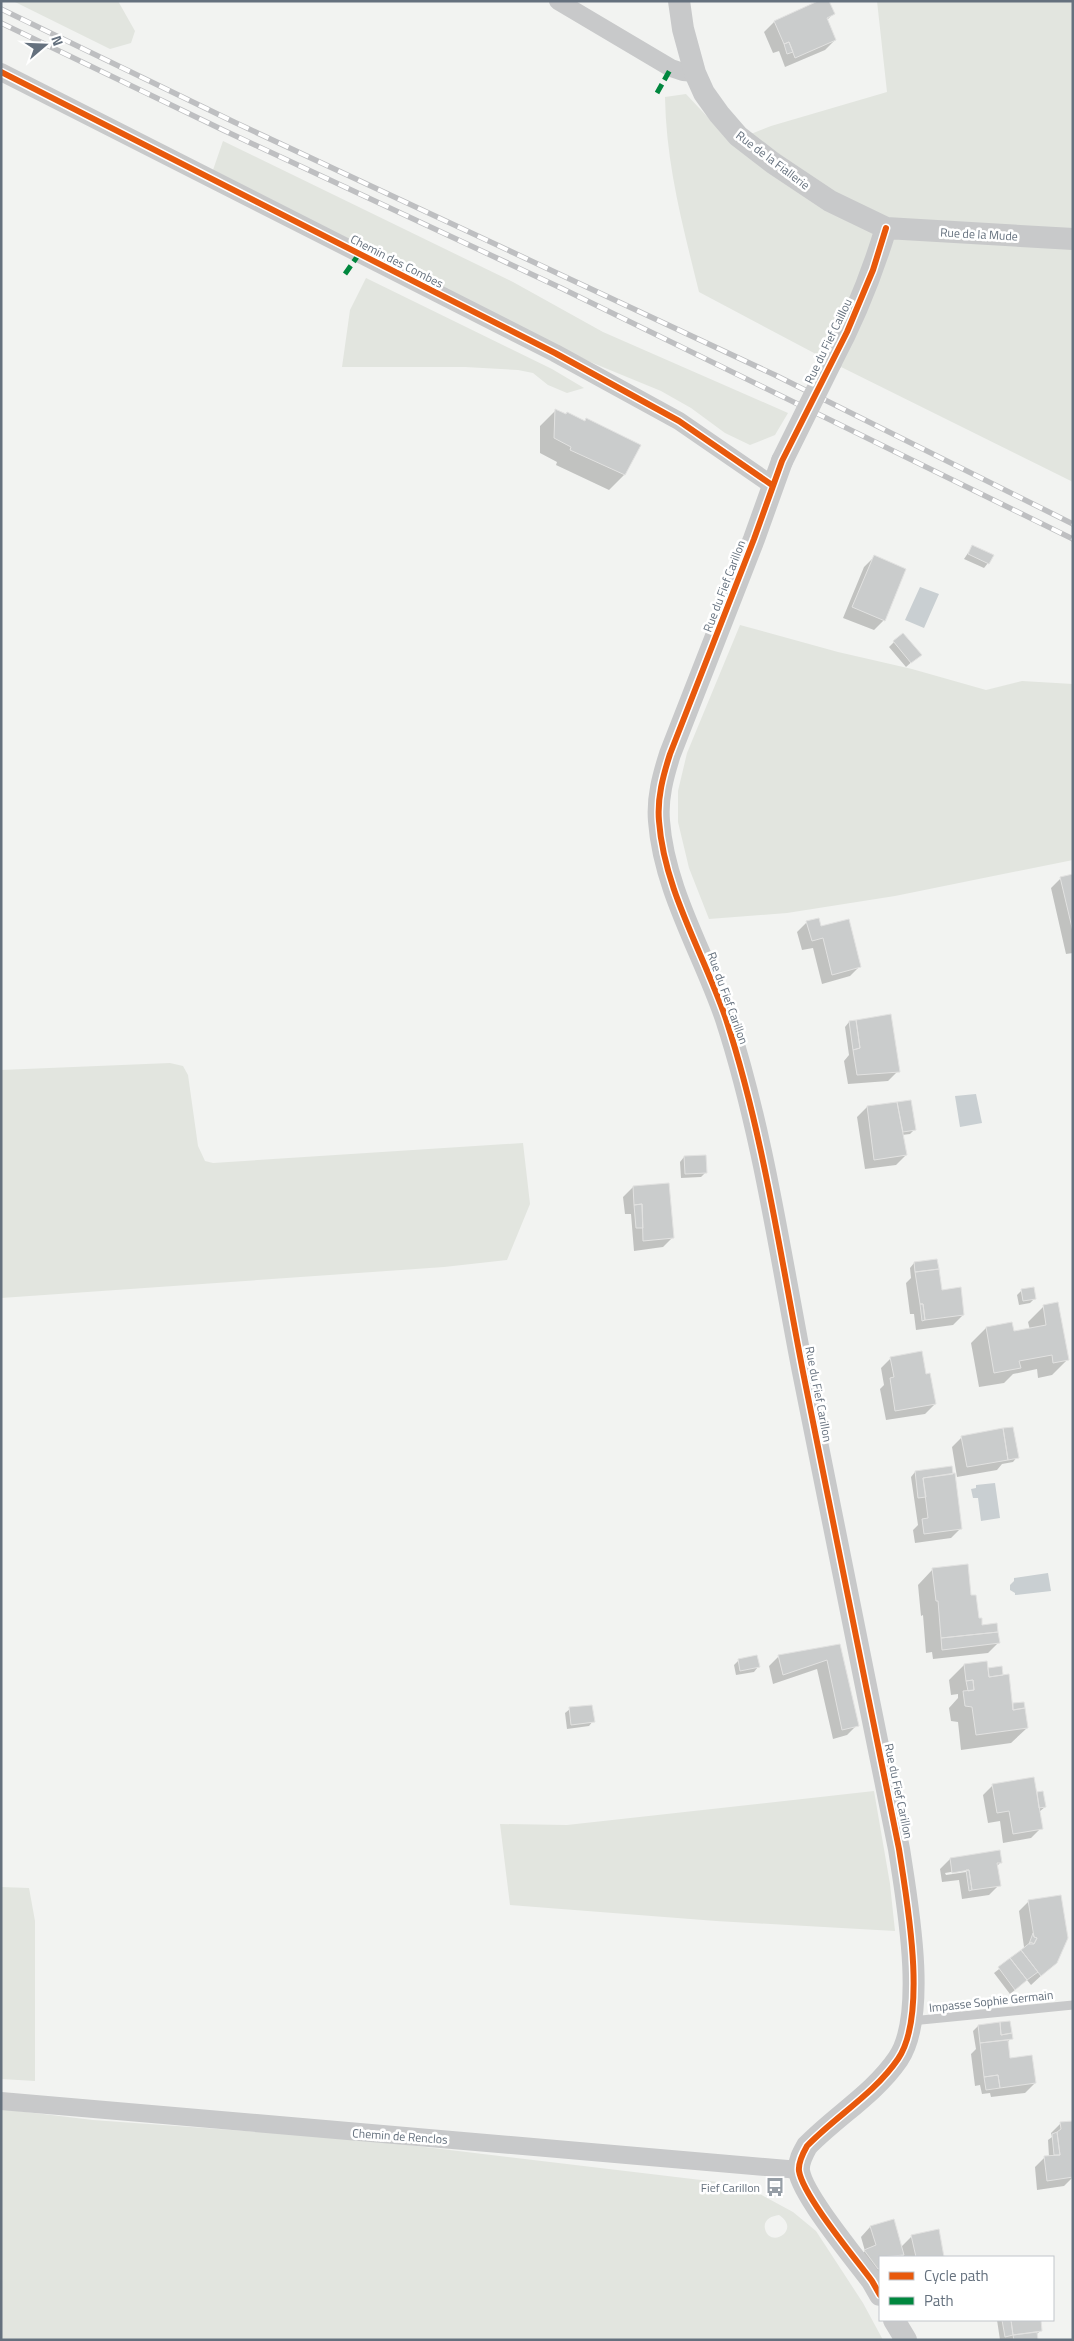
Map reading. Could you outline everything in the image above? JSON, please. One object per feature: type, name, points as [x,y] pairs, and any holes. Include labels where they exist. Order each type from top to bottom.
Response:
[{"type":"street","points":[[558,1],[671,68],[695,73]]},
{"type":"street","name":"Rue de la Fiallerie","points":[[679,1],[683,29],[695,73],[704,93],[738,136],[800,182],[856,215],[886,228]]},
{"type":"street","name":"Chemin des Combes","points":[[1,72],[555,353],[679,421],[772,485]]},
{"type":"street","name":"Rue de la Mude","points":[[886,228],[1073,240]]},
{"type":"street","name":"Rue du Fief Caillou","points":[[782,461],[847,332],[873,270],[886,228]]},
{"type":"street","name":"Rue du Fief Carillon","points":[[782,461],[754,539],[670,754],[662,778],[659,822],[679,902],[724,1015],[752,1109],[899,1849],[908,1909],[913,1966],[911,2021],[908,2037],[899,2057],[872,2088],[807,2146],[801,2158],[799,2170]]},
{"type":"street","name":"Chemin de Renclos","points":[[1,2101],[373,2135],[514,2144],[799,2170]]},
{"type":"street","points":[[799,2170],[808,2195],[879,2293]]},
{"type":"street","points":[[895,2321],[906,2340]]},
{"type":"lane","name":"Impasse Sophie Germain","points":[[911,2021],[1073,2005]]},
{"type":"shaded area","points":[[13,1],[118,1],[135,31],[131,43],[110,49]]},
{"type":"shaded area","points":[[877,1],[1073,1],[1073,482],[831,362],[699,292],[681,219],[672,171],[668,147],[665,97],[686,94],[731,142],[771,126],[887,92]]},
{"type":"shaded area","points":[[223,141],[513,282],[603,332],[788,413],[775,435],[750,445],[725,433],[691,408],[661,391],[588,361],[213,170]]},
{"type":"shaded area","points":[[366,278],[552,369],[584,388],[567,393],[548,385],[533,373],[518,370],[465,367],[342,367],[350,310]]},
{"type":"shaded area","points":[[920,587],[939,594],[924,628],[905,620]]},
{"type":"shaded area","points":[[740,625],[986,690],[1022,681],[1073,684],[1073,860],[895,896],[787,913],[709,919],[689,868],[678,822],[678,791],[687,753]]},
{"type":"shaded area","points":[[170,1063],[183,1066],[188,1075],[198,1146],[205,1161],[213,1163],[523,1143],[530,1204],[507,1260],[444,1267],[1,1298],[1,1070]]},
{"type":"shaded area","points":[[976,1094],[982,1123],[960,1127],[955,1096]]},
{"type":"shaded area","points":[[995,1483],[1000,1518],[981,1521],[978,1498],[973,1498],[971,1489],[976,1488],[976,1485]]},
{"type":"shaded area","points":[[1048,1573],[1051,1591],[1015,1595],[1010,1590],[1010,1585],[1014,1578]]},
{"type":"shaded area","points":[[874,1791],[890,1884],[895,1931],[716,1921],[510,1905],[500,1824],[567,1825]]},
{"type":"shaded area","points":[[1,1887],[29,1888],[35,1921],[35,2081],[1,2079]]},
{"type":"shaded area","points":[[1,2109],[93,2120],[358,2139],[743,2185],[793,2212],[816,2231],[863,2303],[883,2340],[1,2340]],"holes":[[[779,2215],[785,2221],[786,2231],[782,2235],[778,2237],[768,2235],[765,2229],[765,2223],[768,2219]]]},
{"type":"building","points":[[818,1],[829,1],[835,14],[827,18],[836,40],[795,58],[789,42],[784,44],[774,21]]},
{"type":"building","points":[[789,42],[793,52],[787,54],[784,44]]},
{"type":"building","points":[[555,409],[566,414],[567,412],[585,421],[586,418],[641,445],[625,475],[570,450],[571,447],[554,438]]},
{"type":"building","points":[[972,545],[994,555],[989,564],[968,554]]},
{"type":"building","points":[[874,555],[906,569],[885,621],[852,607]]},
{"type":"building","points":[[903,633],[922,655],[911,663],[893,641]]},
{"type":"building","points":[[1073,874],[1073,932],[1060,877]]},
{"type":"building","points":[[819,918],[821,926],[849,919],[861,967],[832,975],[823,938],[812,941],[806,921]]},
{"type":"building","points":[[891,1014],[900,1072],[857,1075],[853,1050],[860,1048],[856,1020]]},
{"type":"building","points":[[856,1020],[860,1048],[853,1050],[849,1021]]},
{"type":"building","points":[[911,1100],[916,1130],[903,1132],[897,1102]]},
{"type":"building","points":[[897,1102],[907,1155],[874,1160],[867,1106]]},
{"type":"building","points":[[706,1155],[707,1173],[685,1174],[684,1156]]},
{"type":"building","points":[[669,1183],[674,1238],[643,1241],[642,1204],[634,1205],[633,1186]]},
{"type":"building","points":[[642,1204],[643,1228],[636,1228],[634,1205]]},
{"type":"building","points":[[937,1259],[939,1269],[915,1272],[914,1262]]},
{"type":"building","points":[[939,1269],[942,1290],[961,1287],[964,1315],[925,1320],[923,1304],[920,1304],[915,1272]]},
{"type":"building","points":[[1034,1287],[1036,1299],[1023,1301],[1021,1289]]},
{"type":"building","points":[[1058,1302],[1069,1360],[1053,1363],[1052,1355],[1019,1361],[1021,1368],[994,1373],[986,1327],[1012,1322],[1014,1331],[1046,1325],[1043,1305]]},
{"type":"building","points":[[920,1304],[923,1304],[925,1320],[922,1321]]},
{"type":"building","points":[[922,1351],[926,1374],[930,1373],[936,1404],[895,1411],[890,1378],[894,1377],[890,1357]]},
{"type":"building","points":[[1013,1427],[1019,1458],[1008,1460],[1003,1428]]},
{"type":"building","points":[[1003,1428],[1008,1460],[967,1467],[961,1436]]},
{"type":"building","points":[[952,1466],[953,1474],[923,1478],[926,1497],[918,1498],[915,1471]]},
{"type":"building","points":[[955,1473],[962,1529],[924,1534],[922,1519],[928,1518],[923,1478]]},
{"type":"building","points":[[968,1564],[971,1595],[976,1595],[979,1618],[982,1618],[982,1625],[997,1623],[998,1632],[941,1638],[938,1601],[936,1601],[932,1568]]},
{"type":"building","points":[[998,1632],[1000,1643],[942,1650],[941,1638]]},
{"type":"building","points":[[840,1644],[859,1726],[842,1730],[827,1660],[783,1675],[778,1655]]},
{"type":"building","points":[[757,1655],[760,1667],[740,1671],[738,1659]]},
{"type":"building","points":[[987,1661],[989,1677],[1009,1674],[1013,1710],[1025,1708],[1028,1728],[976,1735],[972,1707],[965,1706],[963,1691],[974,1690],[973,1680],[966,1681],[964,1664]]},
{"type":"building","points":[[1002,1666],[1003,1675],[989,1677],[988,1668]]},
{"type":"building","points":[[973,1680],[974,1690],[968,1691],[966,1681]]},
{"type":"building","points":[[1024,1702],[1025,1708],[1013,1710],[1013,1703]]},
{"type":"building","points":[[592,1705],[595,1722],[571,1725],[569,1707]]},
{"type":"building","points":[[1034,1777],[1043,1829],[1013,1834],[1009,1811],[997,1813],[992,1784]]},
{"type":"building","points":[[1043,1791],[1046,1807],[1039,1808],[1037,1792]]},
{"type":"building","points":[[1000,1850],[1002,1863],[997,1863],[1001,1886],[972,1890],[969,1870],[952,1873],[950,1858]]},
{"type":"building","points":[[966,1870],[969,1870],[972,1890],[969,1891]]},
{"type":"building","points":[[1061,1895],[1068,1938],[1057,1963],[1041,1976],[1021,1950],[1031,1942],[1034,1944],[1037,1938],[1034,1937],[1028,1900]]},
{"type":"building","points":[[1033,1933],[1034,1937],[1037,1938],[1034,1944],[1029,1944]]},
{"type":"building","points":[[1021,1950],[1038,1972],[1027,1980],[1010,1958]]},
{"type":"building","points":[[1010,1958],[1027,1980],[1015,1990],[998,1967]]},
{"type":"building","points":[[1010,2021],[1012,2033],[1001,2035],[1000,2022]]},
{"type":"building","points":[[1000,2022],[1001,2035],[1012,2033],[1013,2039],[980,2043],[978,2025]]},
{"type":"building","points":[[1008,2040],[1010,2058],[1032,2055],[1036,2083],[1000,2088],[998,2075],[984,2077],[980,2043]]},
{"type":"building","points":[[998,2075],[1000,2088],[986,2090],[984,2077]]},
{"type":"building","points":[[1073,2121],[1073,2177],[1047,2181],[1044,2156],[1060,2155],[1057,2132],[1061,2129],[1060,2122]]},
{"type":"building","points":[[1057,2132],[1060,2155],[1054,2155],[1052,2134]]},
{"type":"building","points":[[894,2219],[904,2255],[879,2256],[878,2269],[864,2250],[876,2245],[870,2226]]},
{"type":"building","points":[[939,2229],[944,2256],[916,2256],[911,2235]]},
{"type":"building","points":[[1002,2321],[1011,2321],[1013,2335],[1005,2337]]},
{"type":"building","points":[[1011,2321],[1041,2321],[1042,2331],[1013,2335]]},
{"type":"building","points":[[1037,2332],[1038,2340],[1014,2340],[1013,2335]]},
{"type":"railway","points":[[1,9],[234,122],[775,375],[1073,524]]},
{"type":"railway","points":[[1,23],[223,130],[561,288],[1073,539]]},
{"type":"marked path","points":[[657,93],[671,68]]},
{"type":"marked path","points":[[345,274],[359,254]]},
{"type":"cycle path","points":[[1,72],[555,353],[679,421],[772,485]]},
{"type":"cycle path","points":[[879,2293],[872,2281],[819,2211],[803,2182],[799,2168],[801,2158],[807,2146],[878,2083],[898,2059],[907,2039],[912,2015],[914,1987],[913,1957],[899,1849],[803,1372],[761,1150],[726,1019],[686,922],[668,872],[662,847],[659,804],[661,787],[670,754],[754,539],[782,461],[847,332],[873,270],[886,228]]},
{"type":"place","name":"Fief Carillon","points":[[775,2187]]}]
